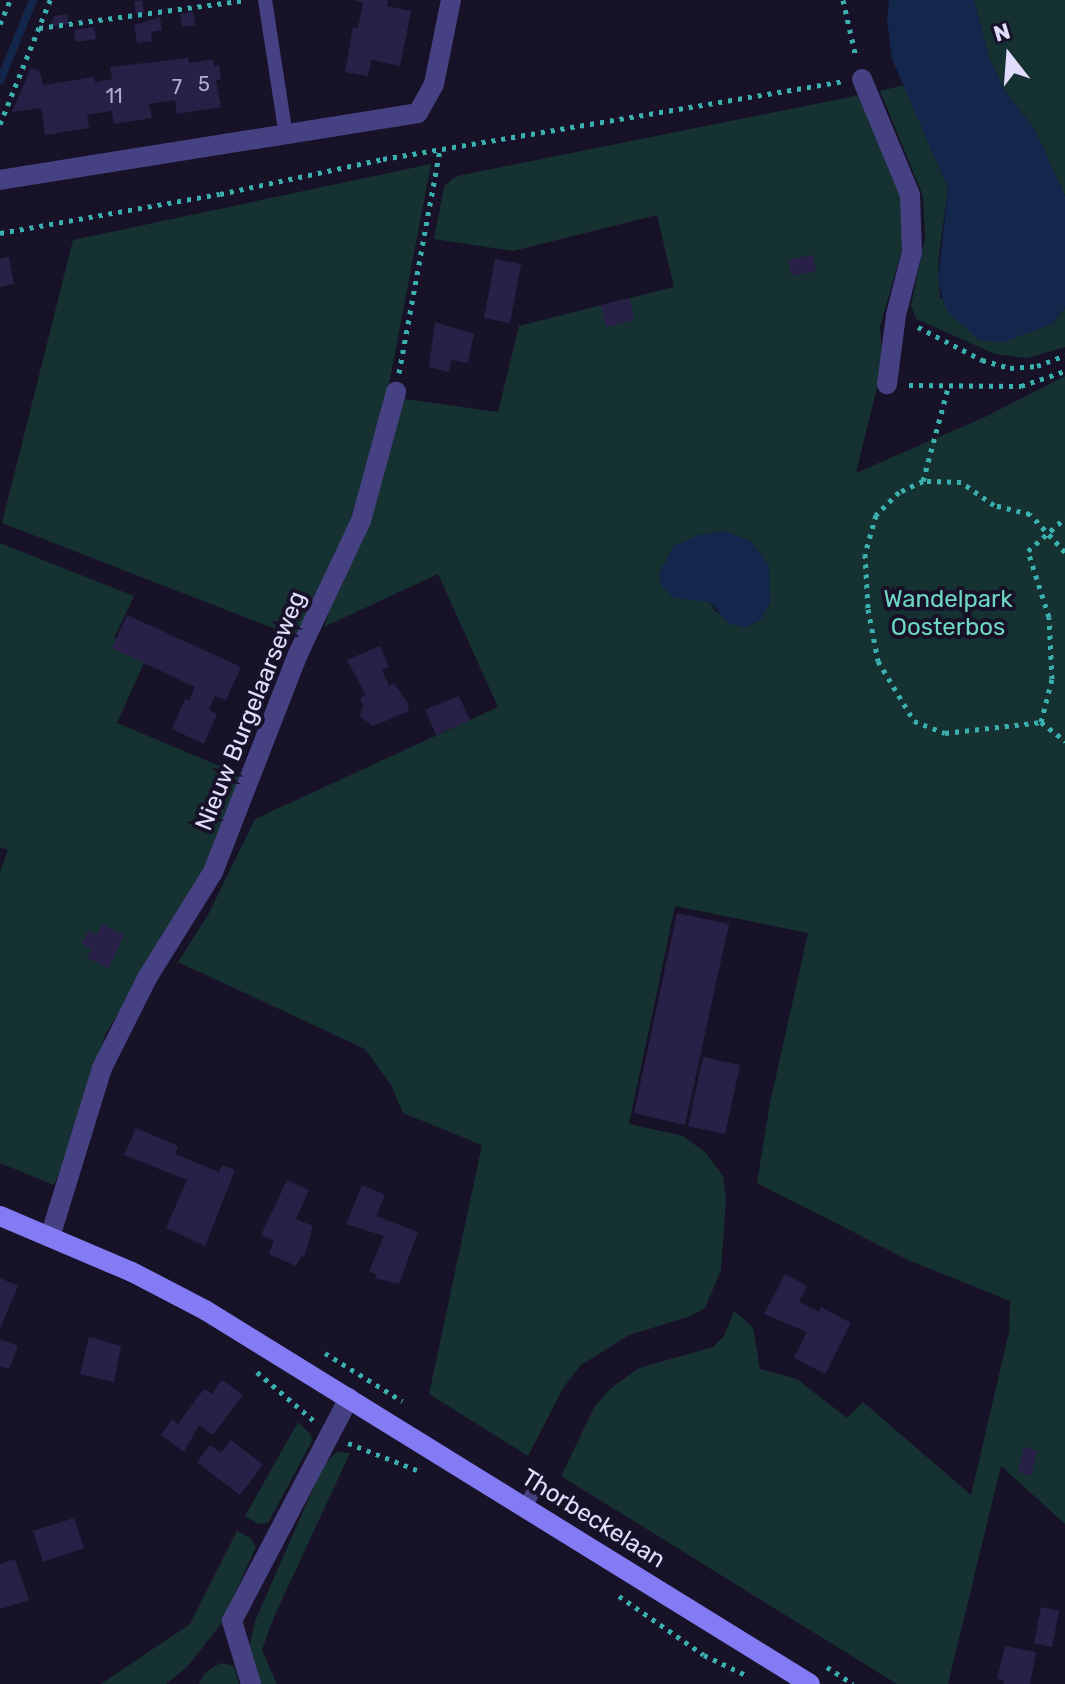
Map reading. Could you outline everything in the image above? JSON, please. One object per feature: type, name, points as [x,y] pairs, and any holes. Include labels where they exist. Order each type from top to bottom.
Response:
[{"type":"main road","name":"Thorbeckelaan","points":[[0,1216],[132,1272],[205,1310],[810,1684]]},
{"type":"street","points":[[0,180],[418,113],[434,84],[451,0]]},
{"type":"street","points":[[862,79],[910,195],[912,252],[896,315],[887,384]]},
{"type":"street","name":"Nieuw Burgelaarseweg","points":[[50,1237],[108,1055],[147,978],[213,872],[259,762],[298,654],[361,521],[396,392]]},
{"type":"street","points":[[251,1684],[232,1621],[349,1398]]},
{"type":"lane","points":[[265,0],[286,135]]},
{"type":"lane","points":[[525,1507],[537,1485]]},
{"type":"path","points":[[0,24],[10,0]]},
{"type":"path","points":[[0,124],[50,0]]},
{"type":"path","points":[[39,28],[246,0]]},
{"type":"path","points":[[0,233],[440,149],[862,79],[843,0]]},
{"type":"path","points":[[396,392],[440,149]]},
{"type":"path","points":[[896,315],[982,360],[1010,368],[1037,366],[1065,355]]},
{"type":"path","points":[[887,384],[948,388],[1021,386],[1065,371]]},
{"type":"path","points":[[923,481],[948,388]]},
{"type":"path","points":[[1065,552],[1030,514],[994,505],[961,482],[923,481],[899,492],[876,515],[865,554],[868,609],[878,661],[914,721],[945,733],[1041,722],[1065,741]]},
{"type":"path","points":[[1041,722],[1052,679],[1049,617],[1028,551],[1065,518]]},
{"type":"path","points":[[254,1369],[304,1414],[354,1447],[428,1475]]},
{"type":"path","points":[[616,1594],[704,1655],[748,1675]]},
{"type":"green space","points":[[974,0],[1065,0],[1065,196],[1035,130],[1005,91],[989,58]]},
{"type":"green space","points":[[904,85],[948,188],[938,263],[940,298],[1052,324],[1065,308],[1065,347],[1027,358],[995,354],[916,319],[911,305],[925,238],[923,196],[880,91]]},
{"type":"green space","name":"Wandelpark Oosterbos","points":[[860,95],[903,198],[903,246],[880,327],[883,363],[856,473],[987,416],[1065,376],[1065,1524],[1001,1466],[948,1684],[897,1684],[561,1476],[595,1406],[611,1388],[639,1368],[713,1347],[724,1336],[734,1311],[753,1327],[760,1369],[797,1379],[847,1418],[863,1402],[971,1495],[1009,1332],[1010,1301],[908,1260],[757,1183],[770,1103],[808,933],[675,906],[629,1124],[683,1136],[706,1153],[723,1176],[726,1198],[721,1270],[705,1308],[688,1317],[629,1335],[581,1365],[563,1388],[528,1456],[429,1394],[482,1145],[403,1113],[391,1085],[365,1049],[178,962],[209,913],[255,819],[498,707],[438,574],[324,627],[398,398],[498,412],[519,326],[674,287],[657,215],[513,251],[434,239],[444,187],[453,178]],"holes":[[[698,600],[770,602],[761,619],[744,628],[715,611],[710,602]]]},
{"type":"green space","points":[[431,164],[381,426],[364,494],[301,639],[2,523],[73,240]]},
{"type":"green space","points":[[0,543],[134,596],[114,638],[148,654],[117,723],[246,777],[198,884],[106,1033],[70,1148],[54,1185],[0,1163],[0,872],[8,850],[0,847]]},
{"type":"green space","points":[[298,1422],[311,1435],[312,1441],[268,1523],[258,1524],[245,1516]]},
{"type":"green space","points":[[337,1452],[350,1453],[274,1617],[262,1650],[277,1684],[258,1684],[248,1653],[255,1621],[324,1464]]},
{"type":"green space","points":[[237,1531],[251,1538],[256,1547],[221,1624],[187,1667],[166,1684],[101,1684],[190,1624]]},
{"type":"green space","points":[[220,1663],[234,1666],[239,1684],[199,1684],[205,1673]]},
{"type":"water","points":[[889,0],[974,0],[989,58],[1005,91],[1035,130],[1065,196],[1065,308],[1052,324],[1004,342],[979,340],[946,310],[938,281],[948,188],[892,59],[887,20]]},
{"type":"water","points":[[725,531],[750,541],[769,565],[770,602],[761,619],[744,628],[728,623],[710,602],[673,598],[662,587],[659,573],[674,546],[698,535]]},
{"type":"building","points":[[142,0],[144,12],[136,14],[134,2]]},
{"type":"building","points":[[354,0],[388,0],[387,6],[411,11],[400,66],[371,60],[368,76],[345,72],[353,27],[358,28],[363,3]]},
{"type":"building","points":[[193,12],[195,25],[182,27],[180,14]]},
{"type":"building","points":[[67,14],[68,24],[50,27],[54,16]]},
{"type":"building","points":[[160,17],[162,30],[151,32],[152,41],[137,43],[134,25]]},
{"type":"building","points":[[94,27],[96,39],[76,42],[74,30]]},
{"type":"building","points":[[188,58],[189,63],[213,59],[214,66],[219,65],[221,80],[216,80],[221,107],[177,114],[175,100],[149,104],[152,118],[114,124],[112,111],[99,113],[87,115],[89,128],[45,135],[41,108],[12,112],[31,68],[40,72],[43,85],[94,77],[95,82],[112,79],[110,67]]},
{"type":"building","points":[[813,255],[816,271],[792,276],[788,260]]},
{"type":"building","points":[[9,257],[14,284],[0,287],[0,259]]},
{"type":"building","points":[[495,259],[521,264],[510,323],[484,318]]},
{"type":"building","points":[[630,298],[634,320],[606,327],[601,305]]},
{"type":"building","points":[[435,322],[474,334],[468,363],[451,360],[449,372],[429,367]]},
{"type":"building","points":[[127,615],[241,667],[226,700],[215,696],[209,710],[217,714],[204,744],[172,729],[185,699],[189,701],[195,687],[112,648]]},
{"type":"building","points":[[380,646],[389,667],[382,670],[389,686],[394,683],[409,705],[407,712],[373,726],[360,716],[363,705],[360,698],[366,695],[347,660]]},
{"type":"building","points":[[459,696],[470,720],[436,735],[425,710]]},
{"type":"building","points":[[677,913],[729,924],[685,1125],[634,1113]]},
{"type":"building","points":[[102,924],[124,935],[109,968],[87,958],[91,948],[82,944],[88,931],[97,935]]},
{"type":"building","points":[[703,1057],[740,1065],[725,1134],[688,1126]]},
{"type":"building","points":[[136,1128],[178,1146],[175,1154],[219,1172],[222,1165],[235,1170],[205,1246],[166,1228],[187,1180],[124,1155]]},
{"type":"building","points":[[287,1180],[309,1190],[296,1219],[313,1226],[304,1257],[301,1256],[296,1266],[269,1254],[274,1241],[261,1235]]},
{"type":"building","points":[[362,1185],[385,1195],[376,1216],[418,1232],[399,1284],[375,1278],[377,1275],[369,1271],[384,1236],[346,1224]]},
{"type":"building","points":[[785,1274],[807,1286],[799,1302],[819,1312],[821,1307],[851,1323],[825,1374],[794,1358],[807,1332],[764,1314]]},
{"type":"building","points":[[0,1278],[18,1286],[0,1329]]},
{"type":"building","points":[[89,1337],[121,1346],[114,1382],[80,1374]]},
{"type":"building","points":[[0,1339],[18,1346],[9,1369],[0,1366]]},
{"type":"building","points":[[222,1380],[243,1395],[213,1435],[199,1425],[184,1452],[161,1435],[172,1419],[178,1424],[204,1389],[212,1394]]},
{"type":"building","points":[[231,1440],[263,1465],[240,1495],[197,1462],[210,1445],[221,1453]]},
{"type":"building","points":[[1024,1447],[1037,1451],[1031,1476],[1018,1472]]},
{"type":"building","points":[[74,1518],[84,1548],[43,1562],[33,1531]]},
{"type":"building","points":[[15,1559],[29,1600],[0,1609],[0,1564]]},
{"type":"building","points":[[1041,1607],[1059,1611],[1052,1647],[1034,1643]]},
{"type":"building","points":[[1005,1646],[1036,1652],[1030,1684],[1003,1684],[1004,1680],[997,1679]]},
{"type":"waterway","points":[[0,81],[33,0]]}]
